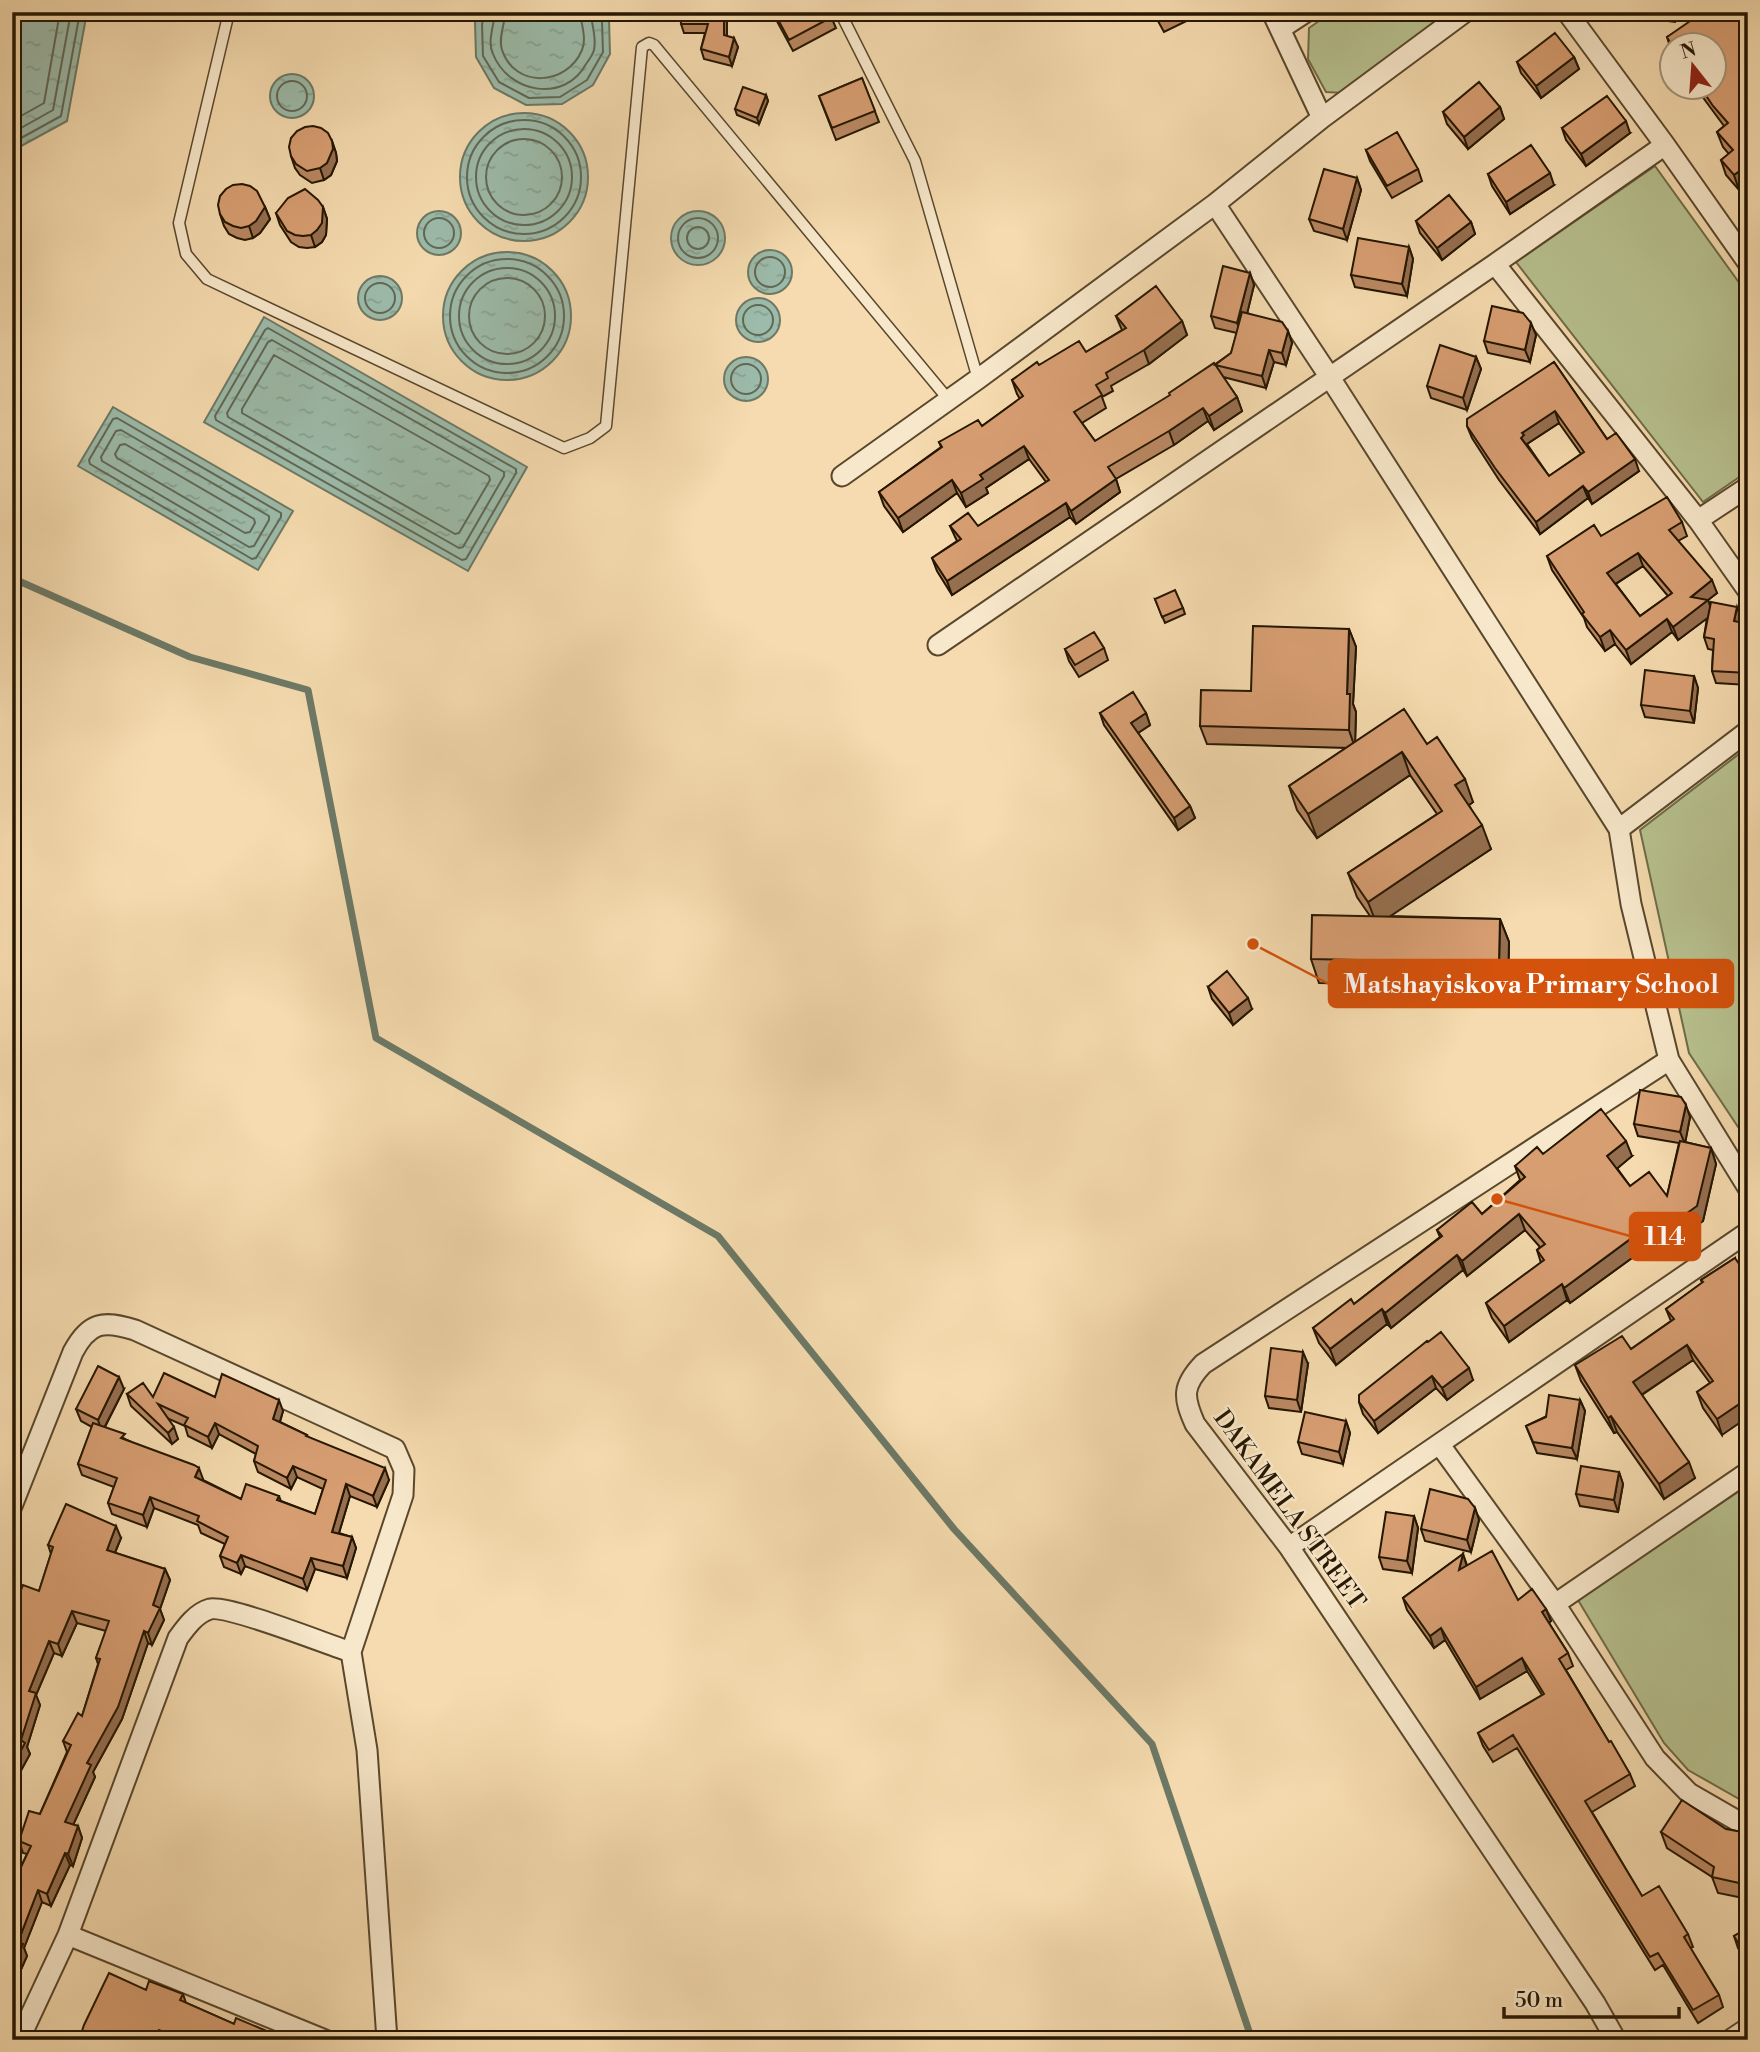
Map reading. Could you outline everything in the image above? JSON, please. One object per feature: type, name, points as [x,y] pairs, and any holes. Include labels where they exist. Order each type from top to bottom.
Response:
[{"type":"street","points":[[1306,12],[1276,20],[1322,118]]},
{"type":"street","points":[[842,476],[1215,204],[1322,118],[1465,12]]},
{"type":"street","points":[[1567,12],[1748,263]]},
{"type":"street","points":[[938,645],[1665,145]]},
{"type":"street","points":[[1215,204],[1329,376],[1619,829],[1631,904],[1669,1060],[1748,1188]]},
{"type":"street","points":[[1495,264],[1698,520],[1748,591]]},
{"type":"street","points":[[1698,520],[1748,487]]},
{"type":"street","points":[[1619,829],[1748,731]]},
{"type":"street","name":"DAKAMELA STREET","points":[[1616,2040],[1595,2003],[1289,1547],[1195,1424],[1187,1407],[1186,1391],[1191,1377],[1203,1364],[1669,1060]]},
{"type":"street","points":[[1289,1547],[1748,1232]]},
{"type":"street","points":[[12,1506],[73,1352],[82,1336],[96,1326],[115,1324],[135,1330],[395,1449],[404,1470],[403,1495],[351,1652],[367,1750],[387,2040]]},
{"type":"street","points":[[1440,1445],[1555,1604],[1655,1758],[1689,1793],[1748,1827]]},
{"type":"street","points":[[1555,1604],[1748,1472]]},
{"type":"street","points":[[19,2040],[68,1935],[178,1638],[193,1619],[211,1609],[241,1614],[351,1652]]},
{"type":"street","points":[[68,1935],[325,2040]]},
{"type":"street","points":[[1730,2040],[1748,2028]]},
{"type":"lane","points":[[229,12],[179,223],[186,254],[207,279],[564,448],[590,438],[606,426],[642,47],[649,43],[654,45],[948,399]]},
{"type":"lane","points":[[840,12],[915,161],[978,379]]},
{"type":"green space","points":[[1332,12],[1454,12],[1344,93],[1326,92],[1308,59],[1309,28]]},
{"type":"green space","points":[[1655,166],[1748,295],[1748,471],[1703,502],[1516,262]]},
{"type":"green space","points":[[1748,747],[1748,1142],[1689,1053],[1640,830]]},
{"type":"green space","points":[[1748,1485],[1748,1804],[1688,1770],[1664,1743],[1578,1600]]},
{"type":"water","points":[[12,12],[87,12],[67,121],[12,151]]},
{"type":"water","points":[[480,12],[605,12],[609,19],[610,54],[593,85],[562,104],[526,105],[494,88],[476,57],[475,22]]},
{"type":"water","points":[[292,74],[307,81],[314,96],[307,111],[292,118],[277,111],[270,96],[277,81]]},
{"type":"water","points":[[524,113],[549,118],[570,131],[583,152],[588,177],[583,202],[570,223],[549,236],[524,241],[499,236],[478,223],[465,202],[460,177],[465,152],[478,131],[499,118]]},
{"type":"water","points":[[439,211],[454,218],[461,233],[454,248],[439,255],[424,248],[417,233],[424,218]]},
{"type":"water","points":[[698,211],[717,219],[725,238],[717,257],[698,265],[679,257],[671,238],[679,219]]},
{"type":"water","points":[[770,250],[785,257],[792,272],[785,287],[770,294],[755,287],[748,272],[755,257]]},
{"type":"water","points":[[507,252],[532,257],[552,271],[566,291],[571,316],[566,341],[552,361],[532,375],[507,380],[482,375],[462,361],[448,341],[443,316],[448,291],[462,271],[482,257]]},
{"type":"water","points":[[380,276],[395,283],[402,298],[395,313],[380,320],[365,313],[358,298],[365,283]]},
{"type":"water","points":[[758,298],[773,305],[780,320],[773,335],[758,342],[743,335],[736,320],[743,305]]},
{"type":"water","points":[[264,317],[527,467],[468,571],[204,422]]},
{"type":"water","points":[[746,357],[761,364],[768,379],[761,394],[746,401],[731,394],[724,379],[731,364]]},
{"type":"water","points":[[113,407],[293,511],[258,570],[78,466]]},
{"type":"building","points":[[681,12],[724,12],[724,35],[734,38],[729,57],[701,49],[708,24],[681,24]]},
{"type":"building","points":[[774,12],[829,12],[832,17],[789,40]]},
{"type":"building","points":[[1710,12],[1748,12],[1748,183],[1738,172],[1734,175],[1721,160],[1733,150],[1717,132],[1728,123],[1710,102],[1728,102],[1728,32],[1674,32],[1696,17],[1699,20]]},
{"type":"building","points":[[1555,33],[1574,57],[1536,86],[1517,62]]},
{"type":"building","points":[[862,78],[875,111],[832,128],[819,96]]},
{"type":"building","points":[[1479,82],[1500,107],[1464,137],[1443,112]]},
{"type":"building","points":[[743,87],[766,95],[757,118],[735,109]]},
{"type":"building","points":[[1607,96],[1626,121],[1581,154],[1562,128]]},
{"type":"building","points":[[313,126],[328,133],[333,149],[327,163],[307,171],[296,164],[289,147],[291,138],[297,131]]},
{"type":"building","points":[[1397,132],[1418,169],[1387,186],[1366,150]]},
{"type":"building","points":[[1531,145],[1550,173],[1506,202],[1488,174]]},
{"type":"building","points":[[1324,169],[1357,178],[1343,229],[1309,219]]},
{"type":"building","points":[[242,184],[257,191],[265,207],[256,221],[241,228],[225,222],[218,205],[220,196],[226,189]]},
{"type":"building","points":[[305,189],[323,207],[322,223],[311,235],[295,235],[287,231],[276,213],[288,198]]},
{"type":"building","points":[[1449,195],[1471,222],[1437,248],[1416,221]]},
{"type":"building","points":[[1358,238],[1409,247],[1402,284],[1351,275]]},
{"type":"building","points":[[1223,266],[1250,273],[1237,323],[1211,316]]},
{"type":"building","points":[[1156,286],[1182,321],[1144,350],[1106,373],[1108,378],[1096,385],[1102,395],[1074,412],[1095,441],[1170,395],[1169,393],[1214,363],[1237,397],[1209,416],[1203,408],[1108,467],[1116,479],[1071,511],[1066,503],[947,581],[932,558],[961,539],[950,526],[968,513],[978,526],[1049,480],[1024,446],[980,475],[983,479],[961,493],[952,480],[898,518],[879,492],[942,447],[939,442],[978,420],[982,426],[1023,396],[1012,380],[1037,362],[1039,365],[1079,341],[1086,352],[1126,328],[1116,316]]},
{"type":"building","points":[[1492,306],[1523,313],[1531,323],[1525,350],[1484,341]]},
{"type":"building","points":[[1242,312],[1282,322],[1288,331],[1282,353],[1269,350],[1262,376],[1215,365],[1231,353]]},
{"type":"building","points":[[1440,345],[1476,357],[1463,398],[1427,386]]},
{"type":"building","points":[[1554,362],[1607,439],[1616,433],[1635,459],[1588,492],[1583,486],[1536,522],[1495,468],[1467,426],[1467,419]],"holes":[[[1555,411],[1584,452],[1549,476],[1521,438],[1524,435],[1522,433]]]},
{"type":"building","points":[[1667,497],[1682,522],[1669,530],[1712,580],[1691,597],[1708,600],[1673,627],[1667,619],[1626,650],[1610,630],[1600,637],[1582,614],[1584,612],[1547,556],[1594,525],[1601,536]],"holes":[[[1638,553],[1672,593],[1640,616],[1607,573]]]},
{"type":"building","points":[[1175,590],[1183,608],[1162,617],[1155,599]]},
{"type":"building","points":[[1711,602],[1737,607],[1734,621],[1748,624],[1748,673],[1712,671],[1714,639],[1704,637]]},
{"type":"building","points":[[1253,626],[1349,629],[1349,730],[1200,726],[1201,690],[1251,691]]},
{"type":"building","points":[[1094,632],[1104,648],[1075,665],[1065,649]]},
{"type":"building","points":[[1645,670],[1694,676],[1690,711],[1641,705]]},
{"type":"building","points":[[1133,692],[1146,713],[1131,723],[1190,806],[1174,818],[1100,713]]},
{"type":"building","points":[[1404,709],[1427,744],[1437,737],[1465,779],[1455,785],[1482,825],[1368,902],[1348,873],[1442,811],[1402,752],[1308,814],[1289,786]]},
{"type":"building","points":[[1312,915],[1500,919],[1499,963],[1311,959]]},
{"type":"building","points":[[1227,971],[1248,998],[1229,1013],[1208,987]]},
{"type":"building","points":[[1640,1090],[1681,1097],[1686,1105],[1680,1132],[1634,1124]]},
{"type":"building","points":[[1601,1109],[1626,1141],[1607,1156],[1630,1186],[1649,1172],[1667,1196],[1680,1141],[1711,1148],[1697,1206],[1655,1236],[1648,1226],[1564,1288],[1562,1284],[1504,1326],[1486,1303],[1544,1260],[1537,1250],[1545,1244],[1519,1214],[1462,1261],[1457,1255],[1385,1313],[1382,1309],[1330,1349],[1313,1328],[1351,1299],[1354,1304],[1442,1236],[1437,1230],[1472,1202],[1482,1214],[1525,1177],[1515,1166],[1537,1147],[1543,1154]]},
{"type":"building","points":[[1735,1258],[1748,1277],[1748,1398],[1717,1419],[1697,1392],[1713,1381],[1687,1345],[1633,1382],[1689,1462],[1659,1484],[1611,1416],[1608,1418],[1575,1365],[1622,1336],[1631,1349],[1674,1319],[1666,1309],[1703,1282],[1701,1280]]},
{"type":"building","points":[[1441,1332],[1469,1368],[1442,1388],[1432,1376],[1374,1421],[1359,1402],[1359,1395]]},
{"type":"building","points":[[1271,1348],[1303,1352],[1297,1400],[1265,1396]]},
{"type":"building","points":[[98,1366],[119,1377],[98,1420],[76,1409]]},
{"type":"building","points":[[164,1373],[215,1397],[222,1374],[279,1400],[273,1419],[306,1436],[385,1468],[373,1496],[346,1484],[332,1532],[352,1537],[343,1566],[311,1558],[303,1579],[241,1555],[237,1563],[220,1556],[228,1537],[197,1521],[199,1516],[150,1497],[143,1515],[108,1503],[117,1478],[78,1464],[93,1423],[125,1434],[121,1438],[194,1465],[199,1468],[195,1477],[241,1499],[246,1484],[279,1496],[277,1500],[315,1514],[326,1480],[293,1466],[287,1478],[254,1461],[258,1446],[215,1423],[208,1437],[184,1425],[188,1418],[158,1404],[174,1427],[168,1433],[127,1394],[143,1383],[153,1397]]},
{"type":"building","points":[[1549,1395],[1580,1400],[1572,1448],[1533,1442],[1526,1426],[1546,1417]]},
{"type":"building","points":[[1305,1412],[1346,1421],[1339,1452],[1298,1442]]},
{"type":"building","points":[[1581,1466],[1619,1472],[1614,1500],[1576,1494]]},
{"type":"building","points":[[1430,1489],[1468,1499],[1475,1508],[1467,1540],[1421,1529]]},
{"type":"building","points":[[66,1504],[116,1526],[107,1550],[165,1569],[153,1605],[160,1608],[148,1633],[144,1631],[118,1707],[87,1763],[91,1765],[65,1822],[78,1826],[68,1854],[65,1853],[47,1894],[38,1890],[18,1942],[23,1944],[12,1969],[12,1886],[31,1846],[19,1841],[29,1811],[40,1814],[71,1745],[63,1741],[78,1713],[82,1716],[100,1659],[96,1658],[109,1621],[72,1611],[58,1644],[49,1641],[29,1691],[36,1693],[21,1740],[25,1743],[12,1767],[12,1646],[20,1628],[12,1625],[12,1611],[23,1585],[39,1591],[53,1547],[48,1545]]},
{"type":"building","points":[[1386,1512],[1414,1516],[1407,1561],[1379,1557]]},
{"type":"building","points":[[1492,1551],[1518,1600],[1532,1589],[1546,1609],[1542,1612],[1568,1653],[1559,1659],[1630,1774],[1585,1801],[1642,1896],[1659,1886],[1688,1934],[1684,1937],[1719,1995],[1693,2010],[1658,1953],[1650,1957],[1513,1735],[1489,1750],[1478,1733],[1544,1694],[1522,1658],[1476,1687],[1441,1628],[1430,1636],[1403,1598],[1463,1554],[1459,1570]]},
{"type":"building","points":[[1682,1800],[1726,1829],[1748,1833],[1748,1885],[1712,1877],[1714,1867],[1661,1832]]},
{"type":"building","points":[[1748,1928],[1748,1959],[1734,1936]]},
{"type":"building","points":[[109,1973],[146,1990],[149,1981],[183,1994],[180,2000],[234,2024],[236,2018],[288,2040],[182,2040],[159,2030],[153,2040],[79,2040]]},
{"type":"waterway","points":[[12,578],[190,657],[308,690],[376,1038],[718,1236],[954,1529],[1152,1744],[1252,2040]]},
{"type":"place","name":"Matshayiskova Primary School","points":[[1253,944]]},
{"type":"place","name":"114","points":[[1497,1199]]}]
